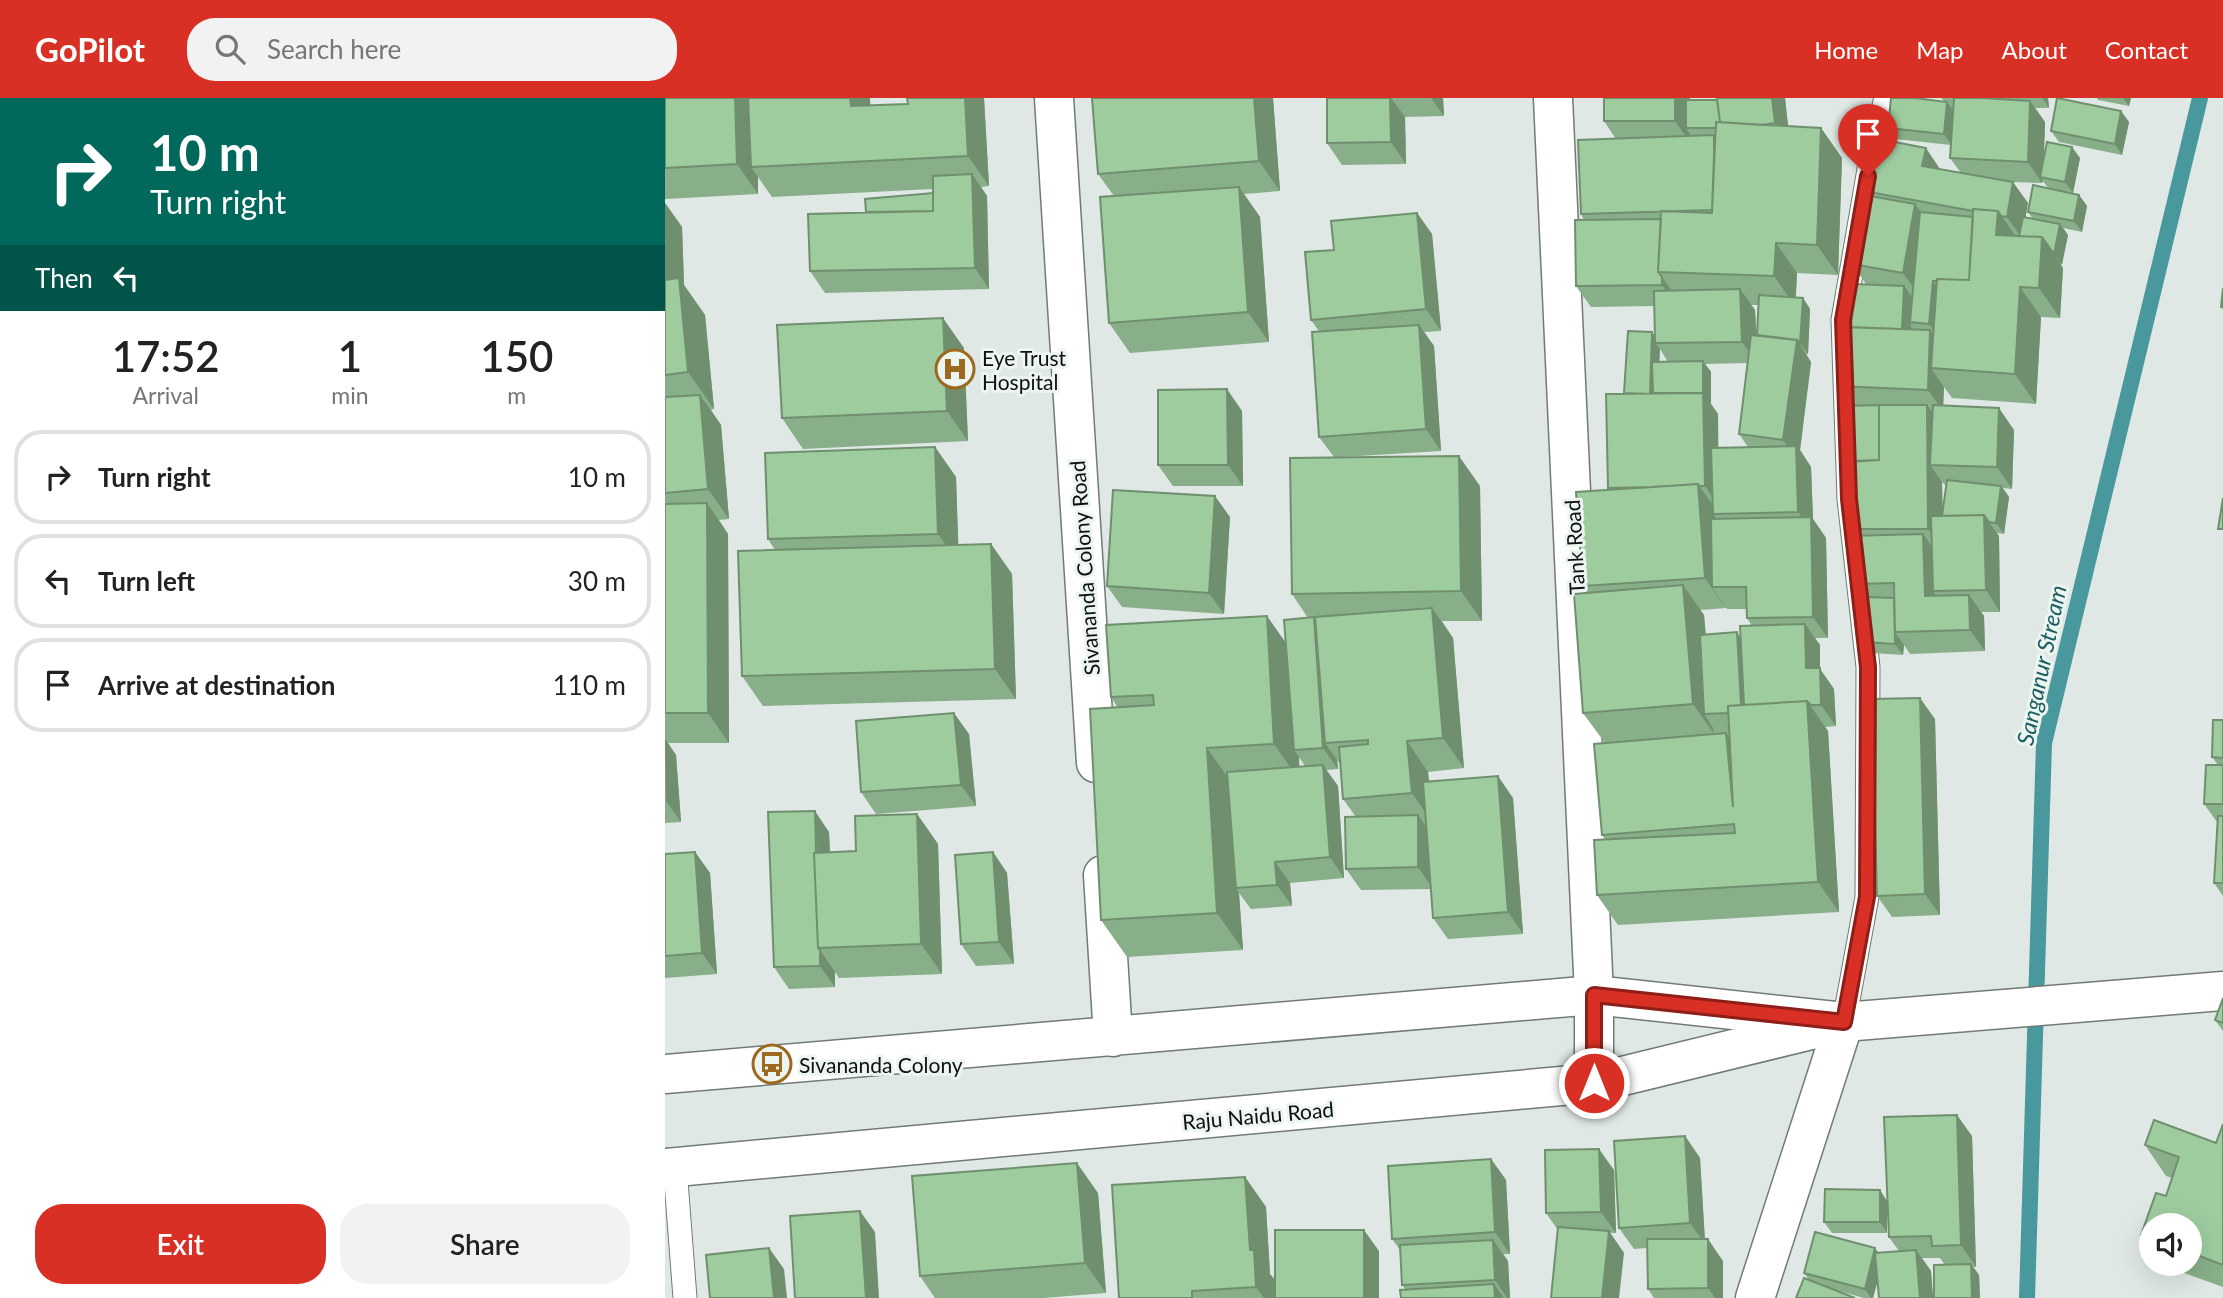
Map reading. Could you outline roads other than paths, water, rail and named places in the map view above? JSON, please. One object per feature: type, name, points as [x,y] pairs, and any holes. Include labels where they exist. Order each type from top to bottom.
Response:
[{"type":"main road","name":"Sivananda Colony Road","points":[[1054,98],[1098,802]]},
{"type":"main road","name":"Tank Road","points":[[1553,98],[1594,995],[1594,1083]]},
{"type":"main road","points":[[1101,844],[1113,1037]]},
{"type":"main road","points":[[665,1074],[1594,995],[1844,1022],[2223,990]]},
{"type":"main road","points":[[1755,1298],[1844,1022]]},
{"type":"main road","name":"Raju Naidu Road","points":[[670,1168],[1594,1083],[1844,1022]]},
{"type":"lane","points":[[1844,1022],[1867,897],[1868,667],[1849,499],[1843,320],[1873,152],[1886,98]]},
{"type":"lane","points":[[670,1168],[685,1298]]},
{"type":"waterway","name":"Sanganur Stream","points":[[2027,1298],[2044,743],[2200,98]]},
{"type":"place","name":"Eye Trust Hospital","points":[[955,369]]},
{"type":"place","name":"Sivananda Colony","points":[[772,1064]]}]
